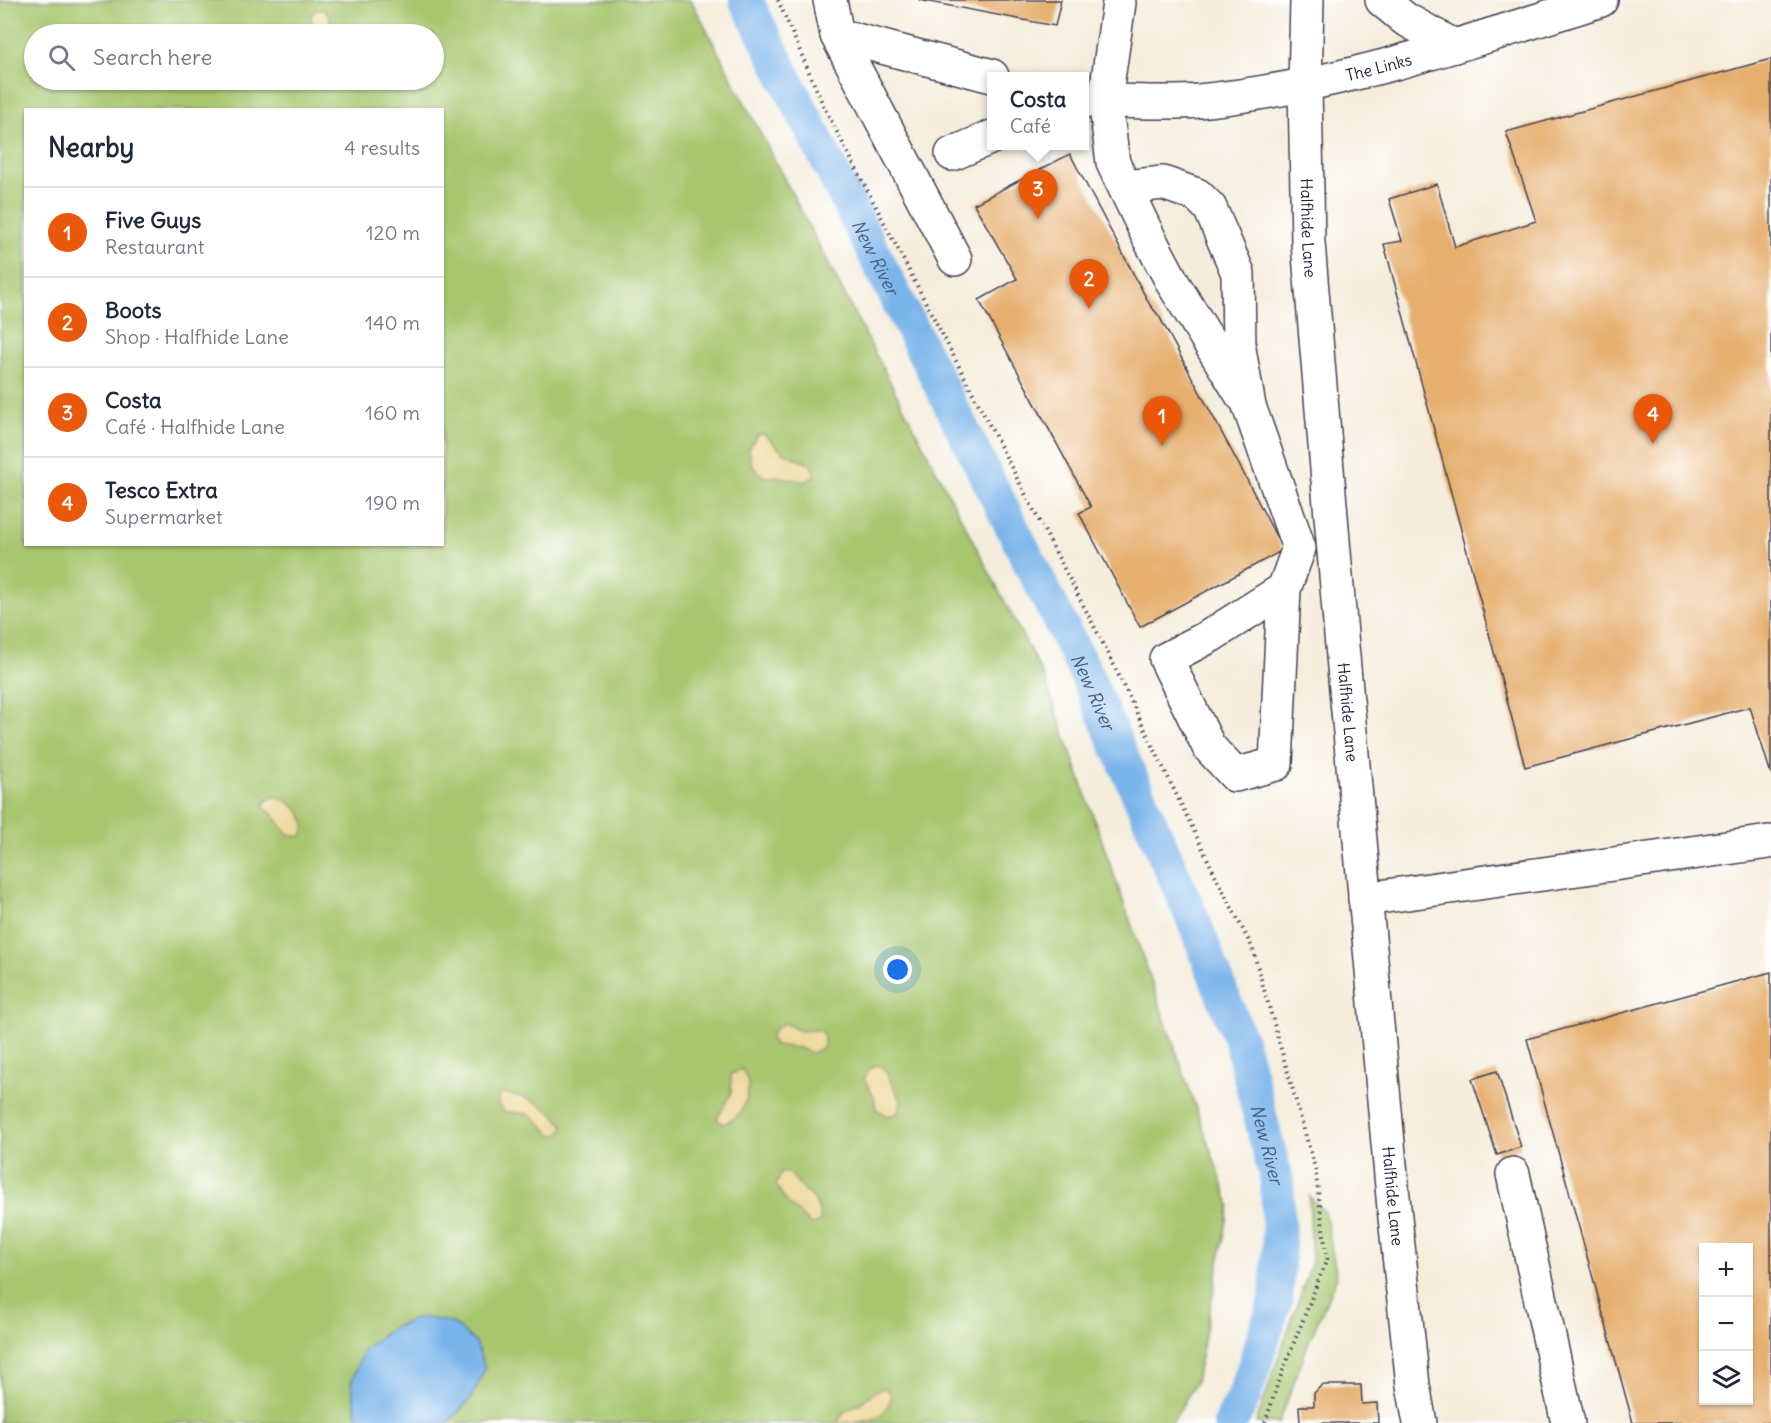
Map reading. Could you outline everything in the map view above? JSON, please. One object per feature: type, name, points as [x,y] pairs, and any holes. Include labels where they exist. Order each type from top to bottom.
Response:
[{"type":"main road","points":[[830,0],[837,35],[955,259]]},
{"type":"main road","name":"Halfhide Lane","points":[[1307,0],[1305,86],[1308,243],[1395,1220],[1413,1385],[1420,1423]]},
{"type":"main road","name":"The Links","points":[[1382,0],[1406,19],[1454,46]]},
{"type":"main road","name":"The Links","points":[[1095,100],[1197,101],[1305,86],[1416,58],[1601,0]]},
{"type":"main road","points":[[1127,1],[1095,100],[1113,163],[1174,285],[1248,406]]},
{"type":"main road","points":[[837,35],[987,75]]},
{"type":"main road","points":[[952,154],[987,139]]},
{"type":"main road","points":[[1125,187],[1163,183],[1197,195],[1210,208],[1238,273],[1239,349],[1248,406],[1299,548],[1284,588],[1276,764],[1235,775],[1209,747],[1166,659],[1210,636],[1284,588]]},
{"type":"main road","points":[[1365,899],[1769,842]]},
{"type":"main road","points":[[1513,1174],[1568,1423]]},
{"type":"path","points":[[778,0],[824,107],[1107,651],[1252,947],[1315,1168],[1327,1259],[1278,1383],[1265,1423]]},
{"type":"green space","points":[[0,0],[691,0],[1045,679],[1230,1205],[1196,1382],[1172,1423],[0,1423]]},
{"type":"green space","points":[[1309,1196],[1325,1212],[1337,1277],[1309,1342],[1279,1423],[1256,1423],[1312,1261]]},
{"type":"sand","points":[[316,10],[324,10],[330,17],[330,24],[312,24],[311,15]]},
{"type":"sand","points":[[764,434],[783,452],[811,465],[815,476],[805,482],[777,476],[764,477],[752,466],[749,449],[757,435]]},
{"type":"sand","points":[[273,797],[294,806],[302,816],[305,826],[302,836],[288,834],[274,816],[263,807],[266,801]]},
{"type":"sand","points":[[784,1023],[800,1031],[820,1030],[824,1037],[824,1047],[812,1053],[798,1048],[774,1045],[770,1037],[775,1029]]},
{"type":"sand","points":[[876,1065],[881,1066],[885,1071],[901,1101],[898,1113],[888,1116],[876,1109],[874,1097],[864,1079],[868,1071]]},
{"type":"sand","points":[[742,1069],[748,1085],[746,1101],[736,1115],[722,1124],[717,1119],[731,1093],[731,1074]]},
{"type":"sand","points":[[499,1093],[518,1096],[543,1107],[564,1126],[560,1134],[551,1135],[528,1114],[504,1112],[498,1104]]},
{"type":"sand","points":[[781,1172],[791,1174],[814,1200],[820,1222],[811,1225],[786,1201],[776,1185]]},
{"type":"sand","points":[[886,1388],[891,1395],[889,1404],[879,1416],[864,1422],[837,1423],[845,1411],[859,1404],[877,1390]]},
{"type":"water","points":[[421,1317],[453,1323],[476,1343],[485,1369],[471,1398],[448,1423],[364,1423],[357,1416],[351,1383],[364,1349],[392,1328]]},
{"type":"building","points":[[919,0],[1061,0],[1055,26]]},
{"type":"building","points":[[1771,59],[1771,774],[1750,707],[1525,767],[1384,244],[1402,241],[1389,199],[1437,184],[1455,247],[1536,221],[1506,132]]},
{"type":"building","points":[[1070,154],[1283,550],[1140,627],[1079,513],[1091,507],[979,300],[1017,279],[974,204]]},
{"type":"building","points":[[1771,972],[1771,1423],[1633,1423],[1527,1039]]},
{"type":"building","points":[[1497,1071],[1521,1147],[1497,1155],[1472,1079]]},
{"type":"building","points":[[1322,1385],[1361,1385],[1362,1404],[1377,1403],[1378,1423],[1300,1423],[1299,1406],[1314,1406],[1314,1393]]},
{"type":"waterway","name":"New River","points":[[746,0],[1085,672],[1194,922],[1241,1042],[1277,1182],[1279,1244],[1276,1299],[1244,1397],[1230,1423]]},
{"type":"place","name":"Costa","points":[[1038,219]]},
{"type":"place","name":"Boots","points":[[1089,309]]},
{"type":"place","name":"Tesco Extra","points":[[1653,444]]},
{"type":"place","name":"Five Guys","points":[[1162,446]]}]
